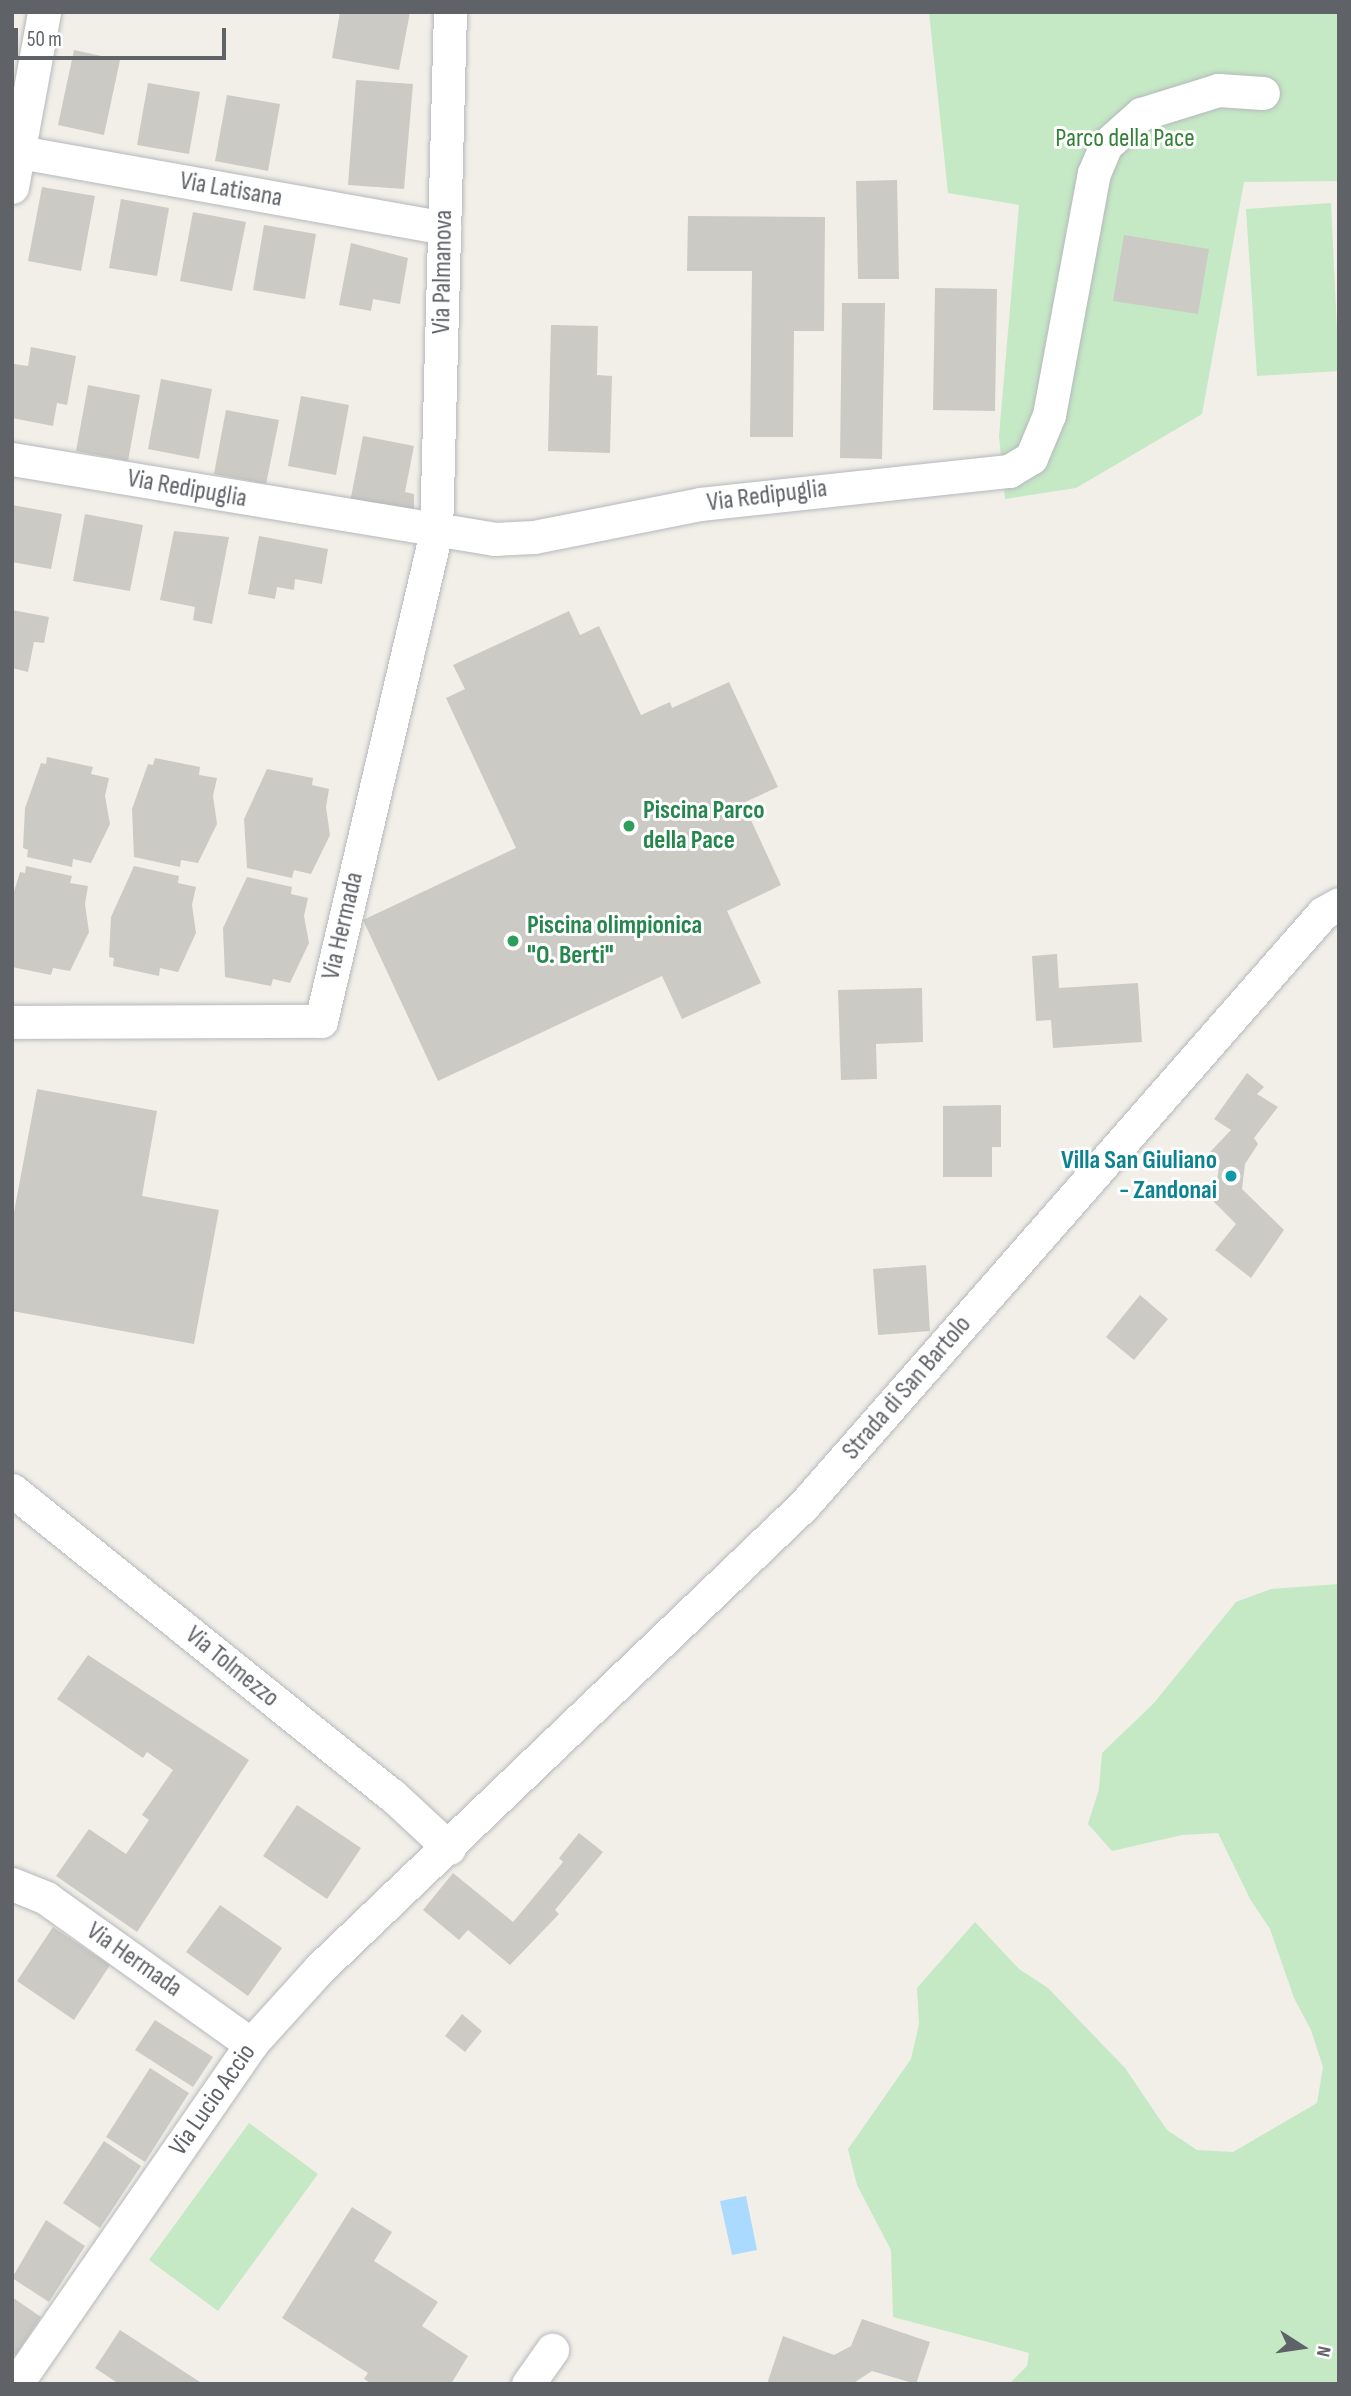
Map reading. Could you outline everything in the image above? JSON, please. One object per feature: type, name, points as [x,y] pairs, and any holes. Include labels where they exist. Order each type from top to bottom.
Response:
[{"type":"street","points":[[12,187],[44,12]]},
{"type":"street","name":"Via Palmanova","points":[[436,532],[450,12]]},
{"type":"street","name":"Via Redipuglia","points":[[12,459],[436,532],[494,539],[534,537],[700,504],[1009,471],[1031,458],[1049,415],[1094,173],[1106,145],[1141,114],[1218,90],[1263,93]]},
{"type":"street","name":"Via Latisana","points":[[19,152],[444,228]]},
{"type":"street","name":"Via Hermada","points":[[12,1022],[321,1020],[436,532]]},
{"type":"street","name":"Strada di San Bartolo","points":[[449,1848],[804,1506],[1324,913],[1339,904]]},
{"type":"street","name":"Via Tolmezzo","points":[[12,1490],[392,1795],[449,1848]]},
{"type":"street","name":"Via Lucio Accio","points":[[19,2380],[251,2044],[320,1968],[449,1848]]},
{"type":"street","name":"Via Hermada","points":[[12,1884],[46,1898],[251,2044]]},
{"type":"street","points":[[528,2384],[552,2350]]},
{"type":"green space","name":"Parco della Pace","points":[[929,12],[1339,12],[1339,181],[1244,182],[1202,414],[1076,488],[1005,499],[999,436],[1019,205],[948,193]]},
{"type":"green space","points":[[1331,203],[1339,371],[1257,376],[1246,209]]},
{"type":"green space","points":[[1339,1584],[1339,2384],[1009,2384],[1027,2366],[1029,2353],[893,2317],[891,2250],[857,2185],[848,2149],[911,2059],[919,2024],[917,1988],[975,1922],[1019,1969],[1048,1988],[1125,2068],[1167,2130],[1197,2150],[1233,2152],[1317,2103],[1323,2067],[1311,2030],[1294,1998],[1270,1929],[1250,1899],[1218,1833],[1182,1835],[1112,1851],[1088,1824],[1099,1789],[1102,1753],[1154,1703],[1236,1602],[1271,1589]]},
{"type":"green space","points":[[249,2123],[318,2174],[218,2311],[149,2260]]},
{"type":"water","points":[[746,2196],[757,2250],[732,2255],[720,2201]]},
{"type":"building","points":[[340,12],[410,12],[399,70],[332,58]]},
{"type":"building","points":[[74,50],[120,60],[104,135],[58,125]]},
{"type":"building","points":[[356,80],[413,84],[404,189],[348,185]]},
{"type":"building","points":[[148,83],[200,92],[189,154],[137,145]]},
{"type":"building","points":[[227,95],[280,104],[268,171],[215,161]]},
{"type":"building","points":[[897,180],[899,279],[858,279],[856,181]]},
{"type":"building","points":[[42,187],[95,196],[81,271],[28,261]]},
{"type":"building","points":[[121,199],[169,208],[157,276],[109,268]]},
{"type":"building","points":[[193,212],[246,222],[232,291],[180,281]]},
{"type":"building","points":[[688,216],[825,217],[824,331],[794,331],[793,437],[750,437],[752,271],[687,271]]},
{"type":"building","points":[[264,225],[316,234],[305,299],[253,290]]},
{"type":"building","points":[[1124,235],[1209,249],[1198,314],[1113,301]]},
{"type":"building","points":[[351,243],[408,258],[400,304],[373,299],[371,311],[339,305]]},
{"type":"building","points":[[935,288],[997,289],[995,411],[933,410]]},
{"type":"building","points":[[842,303],[885,303],[882,459],[840,458]]},
{"type":"building","points":[[551,325],[598,326],[597,375],[612,376],[610,453],[548,451]]},
{"type":"building","points":[[31,347],[76,356],[67,405],[57,403],[53,426],[12,418],[14,364],[28,366]]},
{"type":"building","points":[[161,379],[212,389],[199,459],[148,449]]},
{"type":"building","points":[[88,385],[140,395],[128,461],[76,451]]},
{"type":"building","points":[[301,396],[349,405],[336,475],[288,466]]},
{"type":"building","points":[[226,410],[279,420],[266,484],[214,474]]},
{"type":"building","points":[[363,436],[414,446],[405,492],[414,494],[414,513],[350,502]]},
{"type":"building","points":[[12,505],[62,514],[51,569],[12,562]]},
{"type":"building","points":[[85,514],[143,525],[130,591],[73,581]]},
{"type":"building","points":[[174,531],[229,537],[212,624],[193,620],[195,607],[160,600]]},
{"type":"building","points":[[259,536],[328,549],[322,584],[295,579],[294,590],[277,587],[275,599],[248,594]]},
{"type":"building","points":[[12,610],[49,617],[44,643],[34,642],[28,672],[12,668]]},
{"type":"building","name":"Piscina Parco della Pace","points":[[569,611],[580,635],[599,626],[641,715],[670,702],[672,708],[729,682],[778,787],[743,803],[781,885],[727,911],[761,983],[682,1019],[662,976],[438,1081],[363,920],[516,848],[446,698],[465,689],[453,665]]},
{"type":"building","points":[[47,757],[93,767],[91,774],[109,778],[105,796],[110,824],[91,863],[73,859],[72,867],[27,857],[28,850],[23,848],[25,808],[41,763],[46,764]]},
{"type":"building","points":[[155,758],[200,767],[199,775],[217,778],[213,796],[217,824],[198,863],[181,860],[180,867],[134,857],[132,809],[148,764],[153,765]]},
{"type":"building","points":[[267,769],[313,778],[312,785],[329,789],[326,807],[330,835],[311,874],[294,870],[292,878],[247,868],[244,819]]},
{"type":"building","points":[[26,866],[72,876],[70,883],[88,886],[85,904],[89,932],[70,971],[53,968],[51,975],[12,967],[12,898],[20,872],[25,873]]},
{"type":"building","points":[[134,866],[179,876],[178,883],[196,887],[192,905],[196,933],[178,972],[160,968],[159,976],[113,966],[114,958],[109,957],[111,917]]},
{"type":"building","points":[[247,877],[292,887],[291,894],[308,898],[304,916],[309,943],[290,983],[273,979],[271,986],[225,977],[223,928]]},
{"type":"building","points":[[1057,954],[1059,988],[1138,983],[1142,1042],[1053,1048],[1051,1020],[1036,1021],[1032,956]]},
{"type":"building","points":[[922,988],[923,1042],[876,1044],[877,1079],[841,1080],[838,990]]},
{"type":"building","name":"Villa San Giuliano - Zandonai","points":[[1247,1073],[1264,1087],[1257,1094],[1278,1107],[1254,1138],[1258,1144],[1245,1164],[1242,1189],[1284,1230],[1251,1278],[1215,1250],[1236,1224],[1214,1202],[1220,1160],[1210,1152],[1231,1130],[1214,1119]]},
{"type":"building","points":[[37,1089],[157,1111],[142,1196],[219,1210],[194,1344],[12,1311],[12,1223]]},
{"type":"building","points":[[1001,1105],[1001,1147],[992,1147],[992,1177],[943,1177],[943,1106]]},
{"type":"building","points":[[926,1265],[930,1331],[878,1335],[873,1269]]},
{"type":"building","points":[[1140,1295],[1168,1319],[1134,1360],[1106,1337]]},
{"type":"building","points":[[88,1655],[249,1760],[137,1932],[56,1876],[89,1829],[126,1854],[149,1820],[142,1815],[173,1770],[147,1752],[143,1758],[57,1699]]},
{"type":"building","points":[[297,1805],[361,1848],[327,1899],[263,1856]]},
{"type":"building","points":[[579,1833],[603,1852],[555,1910],[559,1914],[510,1965],[468,1930],[459,1940],[423,1910],[453,1873],[513,1922],[563,1862],[559,1858]]},
{"type":"building","points":[[220,1905],[282,1948],[248,1996],[186,1952]]},
{"type":"building","points":[[53,1927],[110,1965],[74,2020],[17,1981]]},
{"type":"building","points":[[462,2014],[482,2031],[465,2052],[445,2036]]},
{"type":"building","points":[[155,2020],[213,2057],[193,2087],[135,2050]]},
{"type":"building","points":[[150,2068],[189,2093],[145,2162],[106,2137]]},
{"type":"building","points":[[104,2141],[141,2166],[100,2228],[63,2203]]},
{"type":"building","points":[[352,2207],[392,2232],[374,2261],[438,2302],[422,2326],[468,2356],[451,2384],[372,2384],[364,2379],[368,2373],[282,2318]]},
{"type":"building","points":[[46,2220],[85,2246],[49,2302],[12,2278]]},
{"type":"building","points":[[12,2297],[41,2317],[16,2355],[12,2353]]},
{"type":"building","points":[[862,2319],[930,2342],[916,2384],[872,2371],[852,2384],[767,2384],[783,2336],[834,2355],[851,2346]]},
{"type":"building","points":[[120,2330],[203,2384],[119,2384],[95,2368]]},
{"type":"place","name":"Piscina Parco della Pace","points":[[629,826]]},
{"type":"place","name":"Piscina olimpionica \"O. Berti\"","points":[[513,941]]},
{"type":"place","name":"Villa San Giuliano - Zandonai","points":[[1231,1176]]}]
